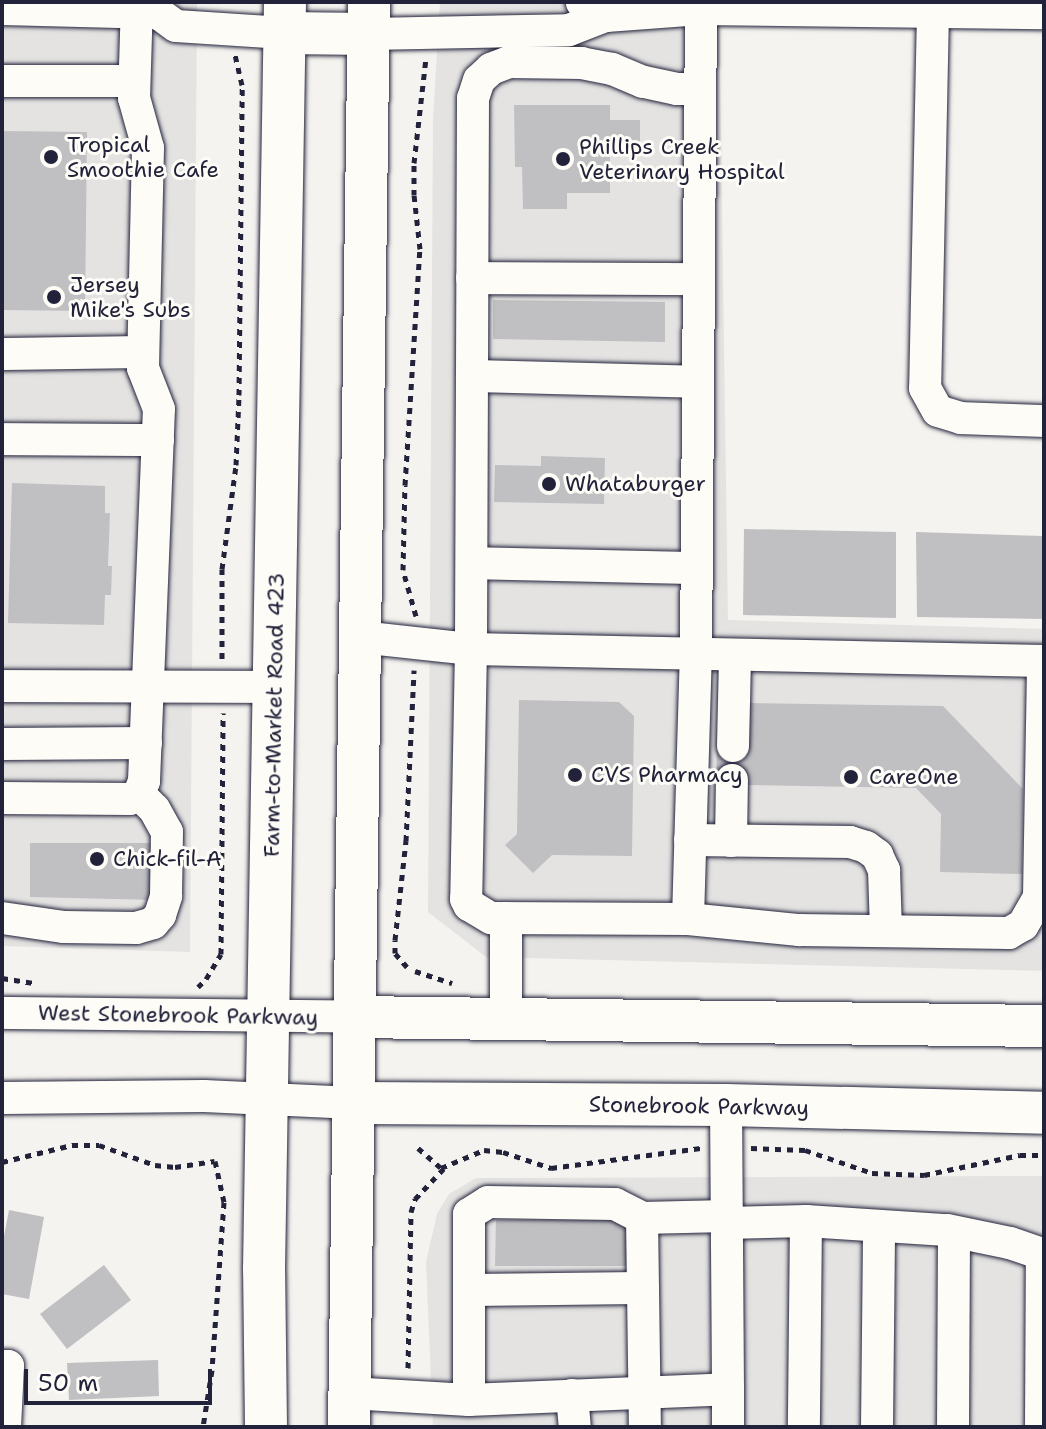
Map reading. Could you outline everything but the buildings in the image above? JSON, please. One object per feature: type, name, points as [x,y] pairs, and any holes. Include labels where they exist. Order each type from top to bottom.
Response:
[{"type":"main road","points":[[284,18],[369,18],[349,1410]]},
{"type":"main road","name":"Farm-to-Market Road 423","points":[[266,1427],[264,1269],[284,18]]},
{"type":"main road","points":[[355,1017],[506,1016],[1044,1026]]},
{"type":"main road","name":"Stonebrook Parkway","points":[[354,1103],[726,1105],[1044,1113]]},
{"type":"street","points":[[688,919],[696,656],[701,5]]},
{"type":"street","points":[[369,18],[569,30],[594,9],[701,5],[1044,13]]},
{"type":"street","points":[[2,9],[149,8],[176,26],[234,30],[284,18]]},
{"type":"street","points":[[2,798],[130,799],[139,794],[144,781],[159,409],[143,368],[148,148],[134,98],[134,81],[149,8]]},
{"type":"street","points":[[933,12],[925,388],[938,411],[961,418],[1044,421]]},
{"type":"street","points":[[360,637],[471,649],[735,657],[1044,661],[1039,897],[1032,913],[1023,925],[1009,933],[799,930],[688,919],[506,918],[479,914],[466,899],[471,649],[472,563],[473,98],[479,80],[491,69],[509,62],[582,63],[643,82],[677,89],[700,89]]},
{"type":"street","points":[[2,81],[134,81]]},
{"type":"street","points":[[472,278],[699,279]]},
{"type":"street","points":[[2,354],[143,352]]},
{"type":"street","points":[[472,376],[698,382]]},
{"type":"street","points":[[2,439],[158,440]]},
{"type":"street","points":[[472,563],[697,568]]},
{"type":"street","points":[[733,746],[735,657]]},
{"type":"street","points":[[2,686],[274,687]]},
{"type":"street","points":[[2,744],[146,743]]},
{"type":"street","points":[[731,841],[732,780]]},
{"type":"street","points":[[2,918],[64,927],[136,928],[153,923],[160,915],[166,896],[167,832],[154,809],[139,794]]},
{"type":"street","points":[[690,840],[850,842],[866,847],[877,855],[884,870],[886,931]]},
{"type":"street","points":[[506,918],[506,1016]]},
{"type":"street","name":"West Stonebrook Parkway","points":[[2,1013],[355,1017]]},
{"type":"street","points":[[2,1098],[268,1099],[354,1103]]},
{"type":"street","points":[[726,1105],[728,1427]]},
{"type":"street","points":[[469,1400],[469,1214],[488,1202],[615,1204],[642,1218],[806,1221],[954,1232],[1043,1255],[1041,1427]]},
{"type":"street","points":[[642,1218],[645,1427]]},
{"type":"street","points":[[804,1427],[806,1221]]},
{"type":"street","points":[[877,1427],[879,1226]]},
{"type":"street","points":[[953,1427],[954,1232]]},
{"type":"street","points":[[469,1290],[643,1288]]},
{"type":"street","points":[[5,1366],[5,1427]]},
{"type":"street","points":[[349,1410],[409,1396],[573,1411],[645,1392],[728,1389]]},
{"type":"path","points":[[206,979],[221,954],[222,569],[236,465],[239,395],[242,85],[234,52],[234,30]]},
{"type":"path","points":[[407,967],[395,953],[395,940],[406,841],[416,643],[416,612],[403,570],[410,364],[420,249],[414,163],[426,77],[426,46]]},
{"type":"path","points":[[2,1162],[72,1145],[99,1145],[155,1165],[175,1167],[215,1161],[224,1202],[212,1370],[203,1427]]},
{"type":"path","points":[[409,1396],[407,1302],[411,1212],[415,1199],[444,1168],[418,1148]]},
{"type":"shaded area","points":[[2,2],[197,2],[190,952],[2,946]]},
{"type":"shaded area","points":[[440,2],[719,2],[728,620],[1044,629],[1044,971],[486,957],[428,912],[433,119]]},
{"type":"shaded area","points":[[1044,1176],[1044,1427],[433,1427],[426,1262],[437,1214],[449,1194],[476,1178]]},
{"type":"place","name":"Tropical Smoothie Cafe","points":[[51,157]]},
{"type":"place","name":"Phillips Creek Veterinary Hospital","points":[[563,159]]},
{"type":"place","name":"Jersey Mike's Subs","points":[[54,297]]},
{"type":"place","name":"Whataburger","points":[[549,484]]},
{"type":"place","name":"CVS Pharmacy","points":[[575,775]]},
{"type":"place","name":"CareOne","points":[[851,777]]},
{"type":"place","name":"Chick-fil-A","points":[[97,859]]}]
